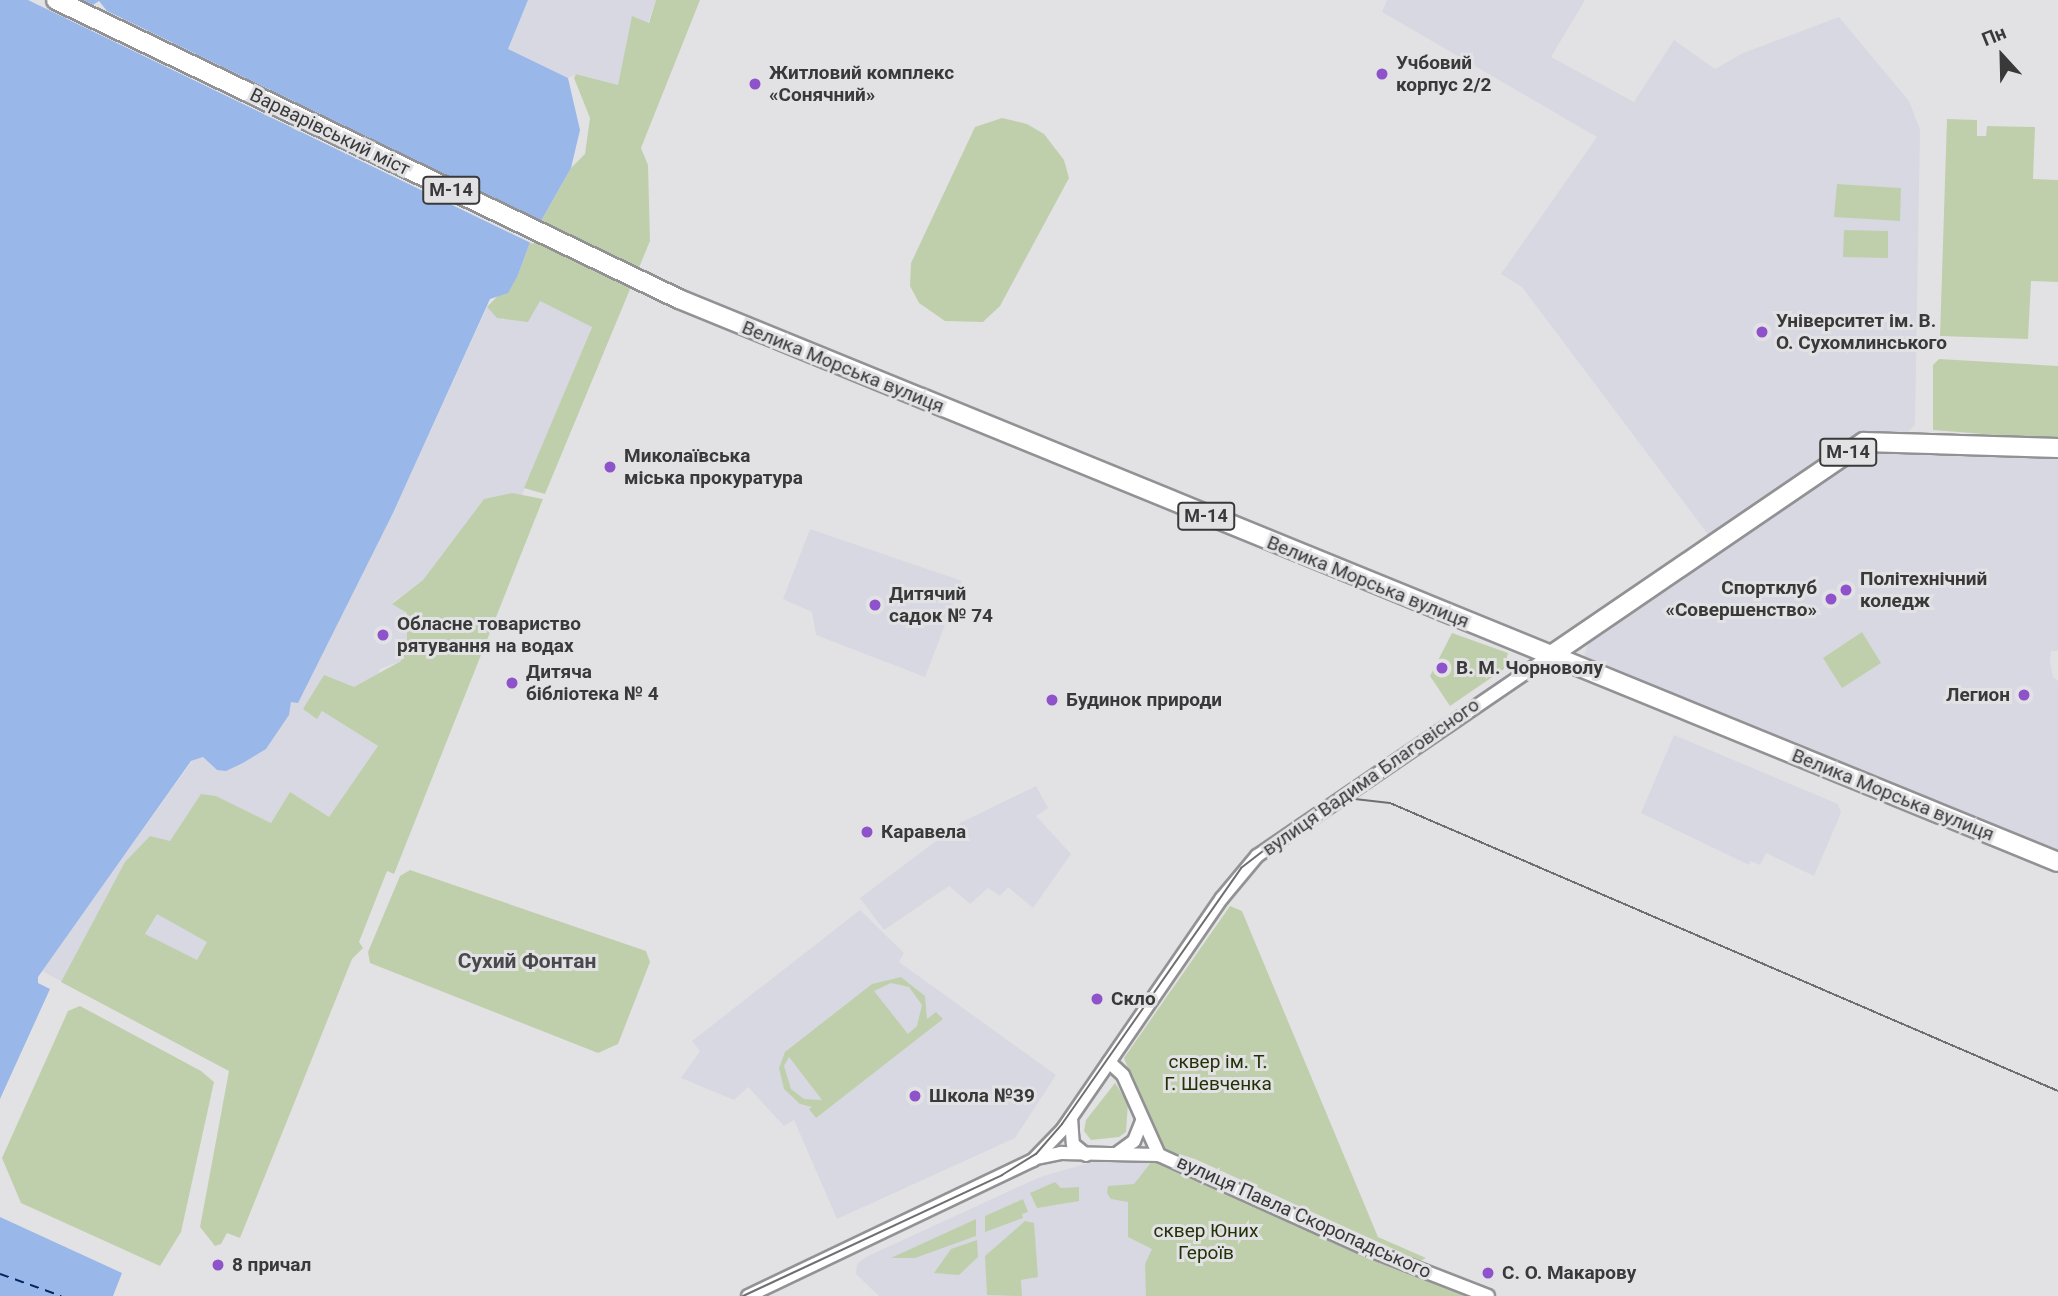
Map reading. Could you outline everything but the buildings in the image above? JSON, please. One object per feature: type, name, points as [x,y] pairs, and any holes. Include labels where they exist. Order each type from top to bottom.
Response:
[{"type":"highway","name":"Варварівський міст","points":[[57,0],[679,299]]},
{"type":"highway","name":"Велика Морська вулиця","points":[[679,299],[2058,862]]},
{"type":"highway","name":"вулиця Вадима Благовісного","points":[[1550,656],[1864,442],[1883,439],[2058,448]]},
{"type":"street","name":"вулиця Вадима Благовісного","points":[[748,1296],[1034,1160],[1071,1118],[1222,898],[1257,856],[1550,656]]},
{"type":"street","name":"вулиця Павла Скоропадського","points":[[1109,1062],[1123,1075],[1158,1155]]},
{"type":"street","points":[[1071,1118],[1073,1144],[1086,1155]]},
{"type":"street","points":[[1112,1156],[1134,1141],[1142,1120]]},
{"type":"street","name":"вулиця Павла Скоропадського","points":[[1034,1160],[1060,1153],[1158,1155],[1365,1248],[1488,1296]]},
{"type":"shaded area","points":[[528,0],[656,0],[625,87],[577,74],[568,78],[507,49]]},
{"type":"shaded area","points":[[1387,0],[1585,0],[1551,57],[1634,102],[1674,40],[1715,69],[1743,53],[1839,17],[1909,101],[1920,130],[1915,425],[1908,432],[1860,434],[1710,537],[1522,287],[1501,274],[1597,137],[1382,12]]},
{"type":"shaded area","points":[[540,301],[592,326],[522,495],[484,499],[423,580],[392,603],[407,613],[407,648],[401,661],[380,669],[377,678],[303,709],[317,718],[322,711],[378,746],[229,1071],[42,971],[192,761],[203,757],[217,770],[243,763],[266,749],[289,715],[286,712],[393,513],[487,307],[503,320]]},
{"type":"shaded area","points":[[1871,449],[2058,456],[2058,651],[2051,651],[2050,660],[2053,677],[2058,681],[2058,854],[1584,656],[1590,637]]},
{"type":"shaded area","name":"Дитячий садок № 74","points":[[810,529],[962,581],[925,677],[816,635],[812,612],[783,599]]},
{"type":"shaded area","points":[[1674,735],[1838,804],[1841,813],[1814,876],[1766,853],[1760,865],[1751,861],[1749,865],[1641,813]]},
{"type":"shaded area","points":[[1036,786],[1048,808],[1036,816],[1071,854],[1033,908],[1008,887],[1000,896],[988,888],[970,904],[949,886],[884,930],[860,898],[960,823]]},
{"type":"shaded area","name":"Школа №39","points":[[860,910],[904,953],[899,962],[1056,1075],[1015,1138],[837,1219],[794,1120],[784,1126],[748,1087],[734,1100],[681,1078],[700,1051],[692,1041]]},
{"type":"shaded area","points":[[1130,1158],[1152,1161],[1203,1180],[1344,1248],[1465,1296],[879,1296],[856,1274],[857,1264],[866,1257],[1040,1177],[1092,1162]]},
{"type":"green space","points":[[656,0],[700,0],[641,148],[648,165],[650,241],[545,494],[524,488],[592,327],[540,301],[528,322],[497,318],[487,307],[518,275],[532,237],[571,168],[585,154],[590,118],[574,78],[576,74],[618,85],[632,16],[649,23]]},
{"type":"green space","points":[[1002,118],[1027,124],[1044,134],[1064,160],[1069,178],[1000,306],[983,322],[945,321],[919,303],[910,286],[911,263],[975,127]]},
{"type":"green space","points":[[1947,119],[1977,120],[1977,136],[1986,136],[1987,126],[2035,127],[2033,179],[2058,180],[2058,282],[2031,281],[2028,339],[1940,336]]},
{"type":"green space","points":[[1837,184],[1901,188],[1900,221],[1834,217]]},
{"type":"green space","points":[[1844,230],[1888,231],[1888,258],[1843,257]]},
{"type":"green space","points":[[1939,359],[2058,366],[2058,440],[1933,430],[1933,365]]},
{"type":"green space","points":[[512,493],[543,499],[394,874],[387,871],[359,942],[363,948],[352,959],[240,1238],[227,1233],[221,1244],[215,1246],[200,1227],[229,1071],[61,982],[125,862],[150,836],[170,841],[201,794],[216,796],[271,823],[290,792],[329,817],[378,746],[322,711],[317,719],[303,709],[324,675],[354,687],[401,661],[407,648],[407,613],[392,604],[423,580],[484,499]],"holes":[[[157,914],[207,942],[197,960],[145,934]]]},
{"type":"green space","points":[[1862,632],[1881,663],[1842,688],[1823,658]]},
{"type":"green space","points":[[1452,633],[1508,653],[1504,669],[1450,706],[1430,676]]},
{"type":"green space","points":[[410,870],[646,951],[650,962],[618,1044],[598,1053],[370,963],[368,952],[400,876]]},
{"type":"green space","name":"сквер ім. Т. Г. Шевченка","points":[[1230,906],[1242,911],[1378,1237],[1426,1258],[1420,1261],[1195,1159],[1159,1148],[1124,1058]]},
{"type":"green space","points":[[901,977],[925,996],[927,1019],[936,1012],[943,1019],[816,1118],[809,1109],[812,1107],[800,1104],[784,1089],[779,1068],[785,1052],[872,984]],"holes":[[[891,983],[909,987],[922,1005],[917,1026],[908,1034],[874,991]],[[789,1057],[822,1100],[804,1099],[791,1089],[784,1066]]]},
{"type":"green space","points":[[80,1006],[201,1071],[214,1082],[181,1232],[160,1266],[21,1203],[2,1158],[68,1011]]},
{"type":"green space","points":[[1115,1083],[1128,1103],[1126,1132],[1119,1137],[1091,1140],[1084,1131],[1086,1120]]},
{"type":"green space","name":"сквер Юних Героїв","points":[[1152,1161],[1203,1180],[1344,1248],[1465,1296],[1146,1296],[1145,1264],[1152,1249],[1128,1237],[1128,1202],[1111,1199],[1107,1193],[1108,1186],[1134,1184]]},
{"type":"green space","points":[[1055,1182],[1061,1188],[1079,1187],[1079,1201],[1037,1208],[1030,1193]]},
{"type":"green space","points":[[1023,1199],[1028,1212],[1022,1214],[1023,1218],[985,1232],[985,1216]]},
{"type":"green space","points":[[976,1219],[976,1236],[915,1258],[891,1258]]},
{"type":"green space","points":[[1025,1221],[1034,1223],[1038,1277],[1021,1280],[1022,1296],[987,1295],[985,1256]]},
{"type":"green space","points":[[977,1240],[978,1257],[959,1275],[934,1273],[951,1249]]},
{"type":"water","points":[[0,0],[528,0],[508,49],[568,78],[580,130],[571,168],[532,237],[518,275],[508,293],[490,299],[393,513],[298,703],[291,702],[289,715],[266,749],[243,763],[226,771],[217,770],[203,757],[191,761],[38,977],[38,983],[50,989],[0,1099]]},
{"type":"water","points":[[0,1217],[122,1273],[113,1296],[0,1296]]},
{"type":"pier","points":[[28,0],[83,0],[93,5],[99,1],[107,11],[546,223],[533,244]]},
{"type":"ferry route","points":[[0,1274],[61,1296]]},
{"type":"tram line","points":[[743,1296],[1002,1175],[1036,1154],[1062,1124],[1241,868],[1316,810],[1346,798],[1390,803],[2058,1091]]},
{"type":"place","name":"Учбовий корпус 2/2","points":[[1382,74]]},
{"type":"place","name":"Житловий комплекс «Сонячний»","points":[[755,84]]},
{"type":"place","name":"Університет ім. В. О. Сухомлинського","points":[[1762,332]]},
{"type":"place","name":"Миколаївська міська прокуратура","points":[[610,467]]},
{"type":"place","name":"Політехнічний коледж","points":[[1846,590]]},
{"type":"place","name":"Спортклуб «Совершенство»","points":[[1831,599]]},
{"type":"place","name":"Дитячий садок № 74","points":[[875,605]]},
{"type":"place","name":"Обласне товариство рятування на водах","points":[[383,635]]},
{"type":"place","name":"В. М. Чорноволу","points":[[1442,668]]},
{"type":"place","name":"Дитяча бібліотека № 4","points":[[512,683]]},
{"type":"place","name":"Легион","points":[[2024,695]]},
{"type":"place","name":"Будинок природи","points":[[1052,700]]},
{"type":"place","name":"Каравела","points":[[867,832]]},
{"type":"place","name":"Скло","points":[[1097,999]]},
{"type":"place","name":"Школа №39","points":[[915,1096]]},
{"type":"place","name":"8 причал","points":[[218,1265]]},
{"type":"place","name":"С. О. Макарову","points":[[1488,1273]]},
{"type":"district","name":"Сухий Фонтан","points":[[527,961]]}]
